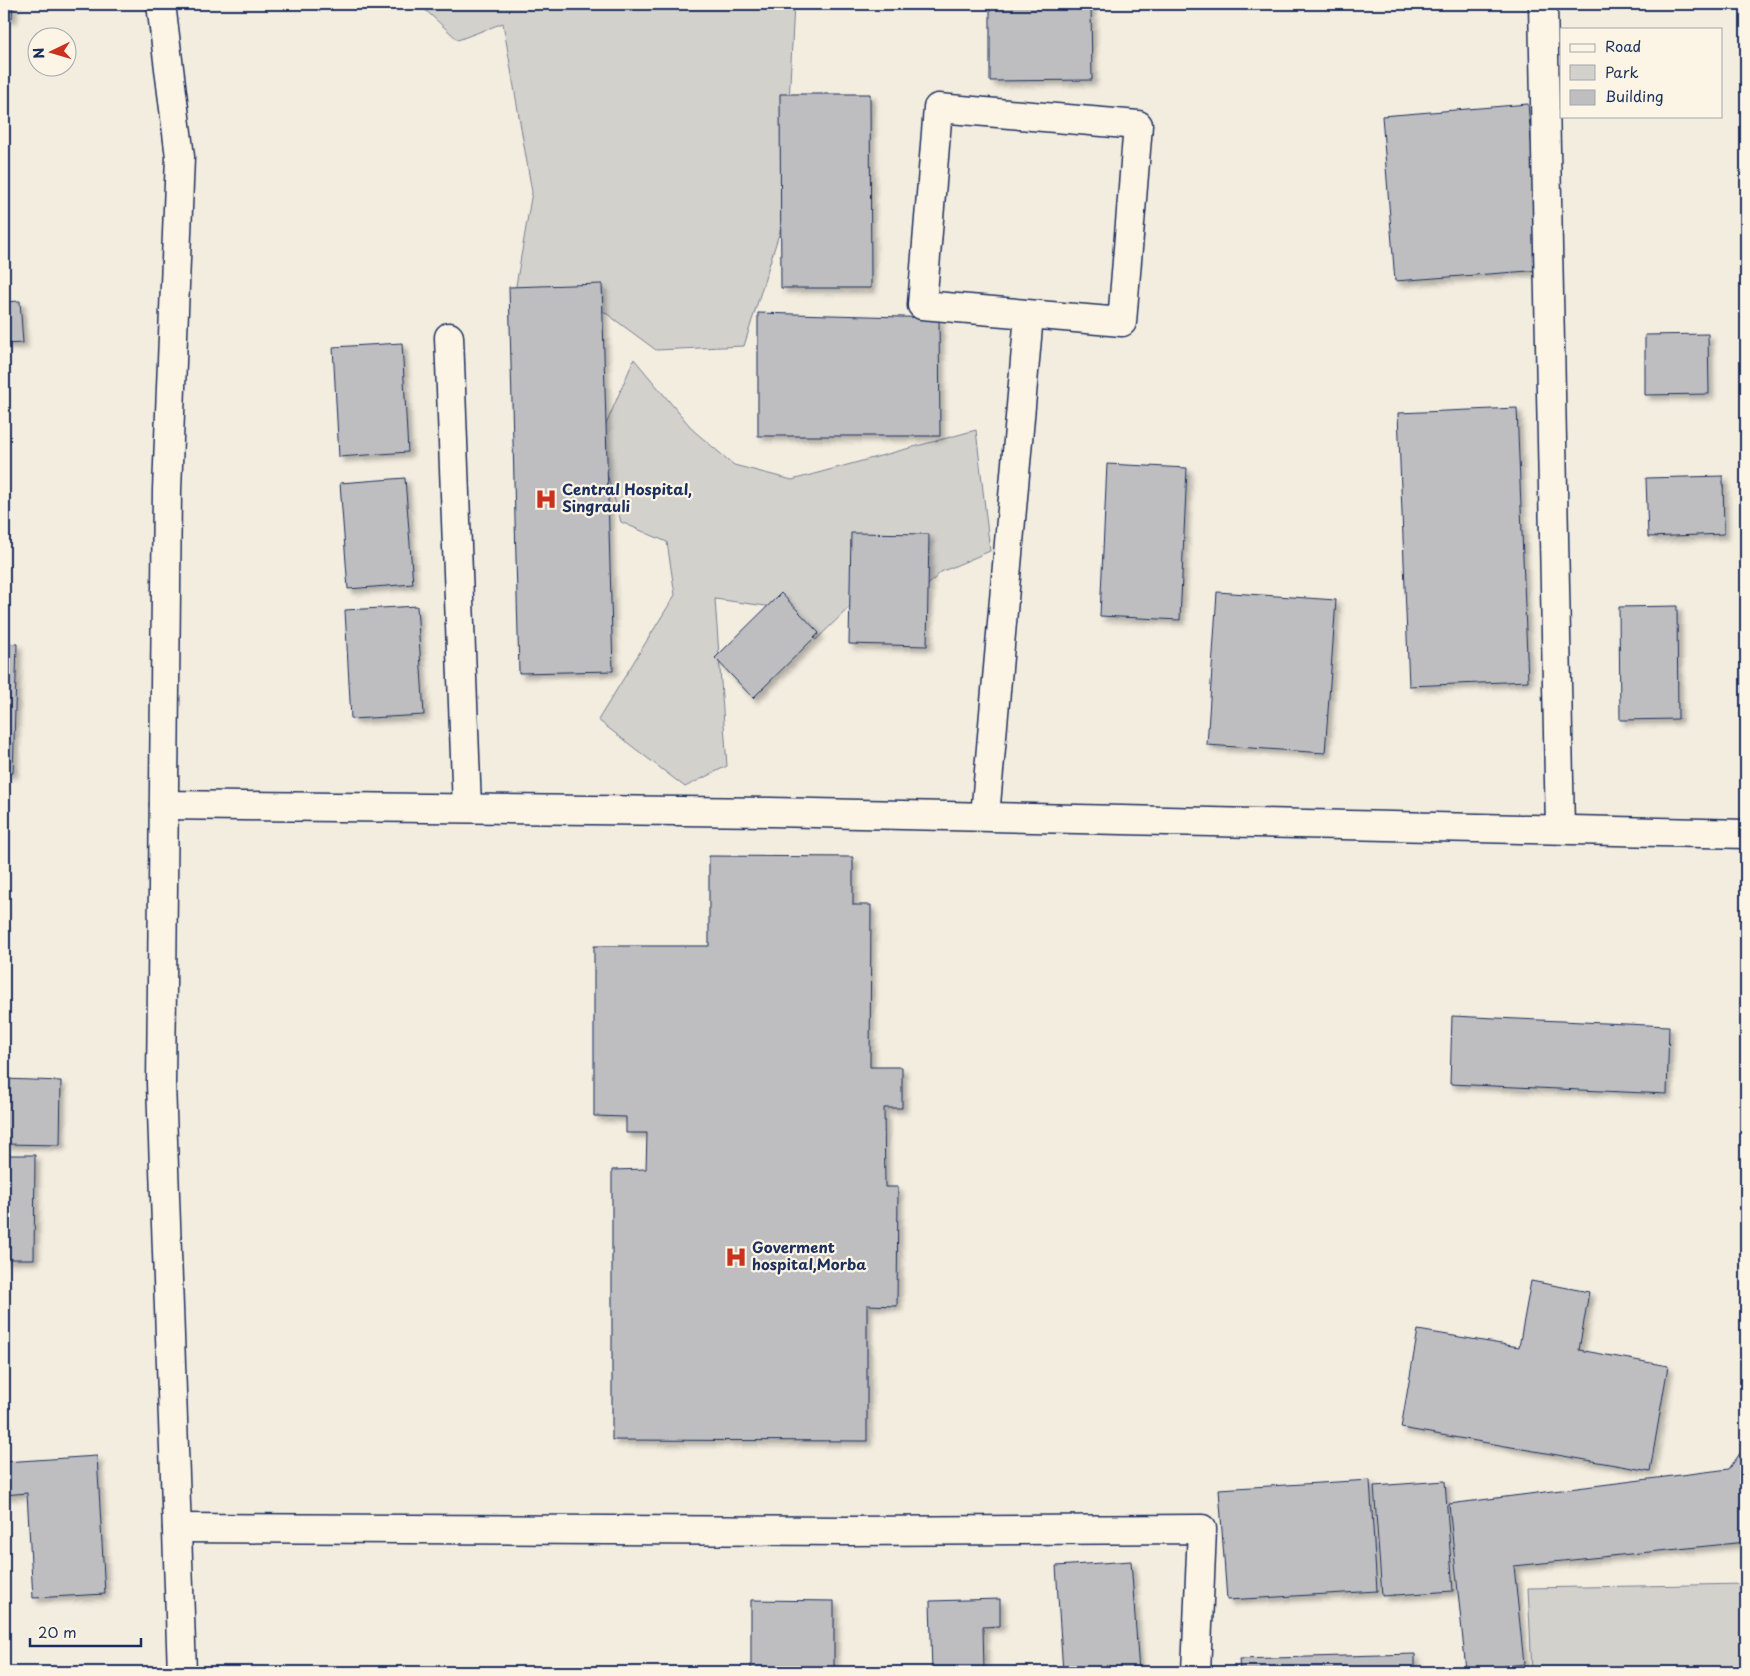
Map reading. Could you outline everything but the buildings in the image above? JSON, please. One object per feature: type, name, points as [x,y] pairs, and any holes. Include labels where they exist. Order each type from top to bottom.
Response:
[{"type":"street","points":[[161,4],[180,157],[167,490],[161,1084],[182,1672]]},
{"type":"street","points":[[1543,4],[1560,829]]},
{"type":"street","points":[[938,108],[1138,126],[1122,322],[1030,315],[922,305],[938,108]]},
{"type":"street","points":[[985,816],[1030,315]]},
{"type":"street","points":[[449,337],[467,808]]},
{"type":"street","points":[[164,805],[985,816],[1746,834]]},
{"type":"street","points":[[177,1528],[838,1531],[1202,1530],[1196,1672]]},
{"type":"green space","points":[[419,4],[794,4],[783,221],[744,346],[656,350],[599,308],[512,309],[532,192],[503,23],[458,40]]},
{"type":"green space","points":[[634,359],[694,431],[734,465],[792,480],[976,430],[990,551],[941,572],[883,631],[872,585],[816,640],[773,607],[715,599],[727,766],[685,787],[598,720],[675,595],[667,542],[621,522],[598,443]]},
{"type":"green space","points":[[1746,1584],[1746,1672],[1532,1672],[1528,1588]]},
{"type":"place","name":"Central Hospital, Singrauli","points":[[546,499]]},
{"type":"place","name":"Goverment hospital,Morba","points":[[736,1257]]}]
